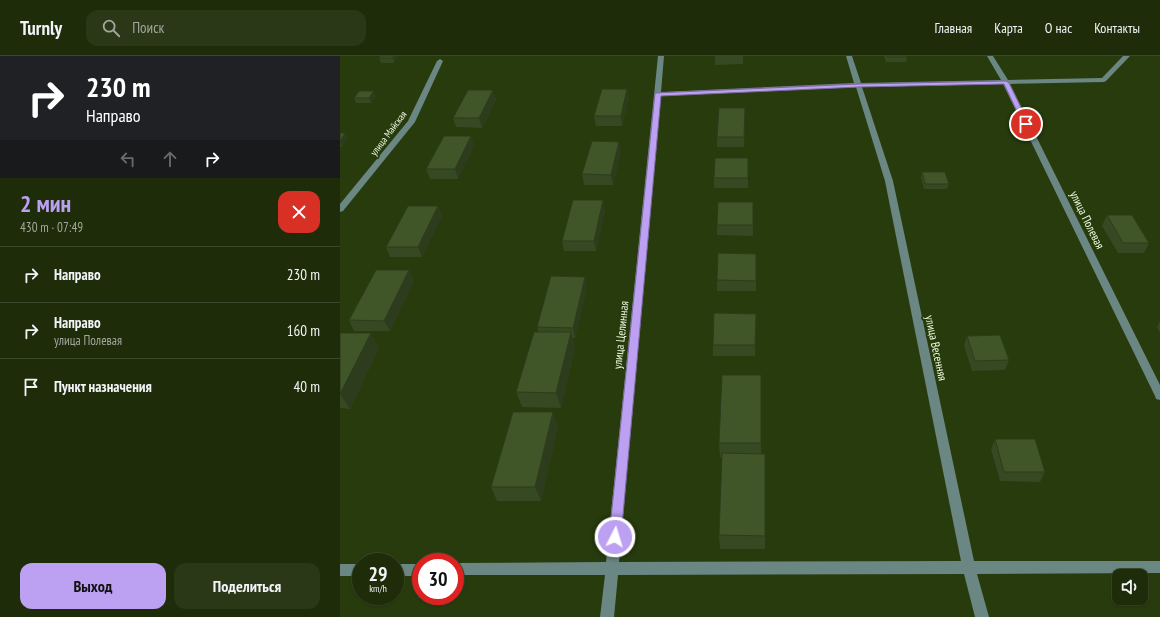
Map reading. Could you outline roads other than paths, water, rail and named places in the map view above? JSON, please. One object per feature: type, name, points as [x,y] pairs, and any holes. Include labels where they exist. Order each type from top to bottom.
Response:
[{"type":"street","name":"улица Целинная","points":[[607,617],[661,56]]},
{"type":"street","name":"улица Весенняя","points":[[849,56],[889,181],[969,567],[982,617]]},
{"type":"street","name":"улица Полевая","points":[[990,56],[1006,83],[1157,384],[1160,396]]},
{"type":"street","points":[[658,94],[859,85],[1104,80],[1127,56]]},
{"type":"street","name":"улица Майская","points":[[340,209],[411,122],[440,61]]},
{"type":"street","points":[[464,569],[1160,567]]},
{"type":"street","points":[[340,570],[352,570]]}]
